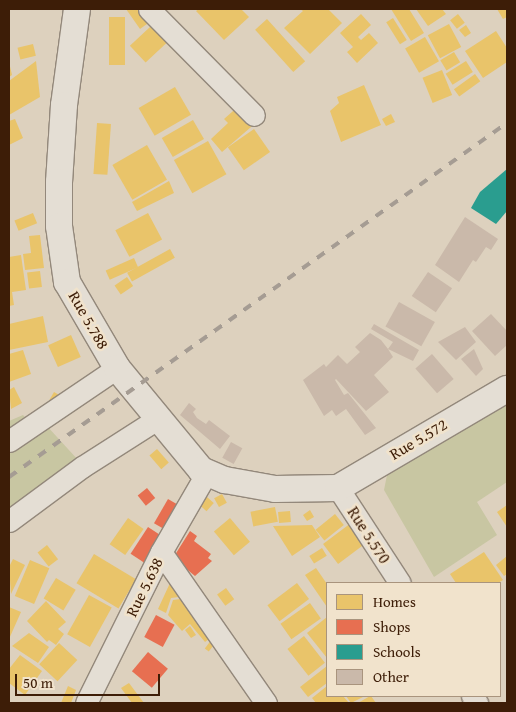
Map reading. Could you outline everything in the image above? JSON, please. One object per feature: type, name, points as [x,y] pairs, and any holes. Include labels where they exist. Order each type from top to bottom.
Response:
[{"type":"street","name":"Rue 5.788","points":[[77,9],[64,105],[59,182],[63,266],[75,299],[117,368],[157,419],[206,474]]},
{"type":"street","points":[[149,9],[254,115]]},
{"type":"street","points":[[9,441],[117,368]]},
{"type":"street","name":"Rue 5.572","points":[[333,488],[507,388]]},
{"type":"street","points":[[9,522],[82,467],[157,419]]},
{"type":"street","points":[[206,474],[275,489],[333,488]]},
{"type":"street","name":"Rue 5.638","points":[[86,703],[161,552],[206,474]]},
{"type":"street","name":"Rue 5.570","points":[[333,488],[399,582]]},
{"type":"street","points":[[161,552],[266,703]]},
{"type":"shaded area","points":[[507,402],[507,482],[477,502],[497,535],[434,577],[384,490],[388,470]]},
{"type":"shaded area","points":[[23,415],[37,430],[46,425],[79,461],[9,519],[9,421]]},
{"type":"building: Homes","points":[[126,9],[153,9],[158,16],[140,29]]},
{"type":"building: Homes","points":[[199,9],[241,9],[249,17],[224,40],[196,11]]},
{"type":"building: Homes","points":[[300,9],[328,9],[342,23],[310,54],[284,28],[303,11]]},
{"type":"building: Homes","points":[[391,9],[409,9],[424,33],[411,41]]},
{"type":"building: Homes","points":[[416,9],[442,9],[446,14],[428,26]]},
{"type":"building: Homes","points":[[497,9],[507,9],[507,17],[503,19]]},
{"type":"building: Homes","points":[[165,13],[181,30],[146,63],[130,46]]},
{"type":"building: Homes","points":[[361,14],[371,25],[358,37],[361,40],[369,33],[378,43],[357,63],[347,52],[353,47],[340,33]]},
{"type":"building: Homes","points":[[458,14],[465,23],[457,29],[450,20]]},
{"type":"building: Homes","points":[[109,17],[125,17],[125,65],[109,65]]},
{"type":"building: Homes","points":[[393,18],[407,40],[400,44],[386,22]]},
{"type":"building: Homes","points":[[267,19],[305,61],[293,72],[255,30]]},
{"type":"building: Homes","points":[[449,24],[461,47],[440,58],[428,35]]},
{"type":"building: Homes","points":[[466,25],[471,33],[465,37],[459,30]]},
{"type":"building: Homes","points":[[496,31],[507,48],[507,62],[483,78],[465,51]]},
{"type":"building: Homes","points":[[425,37],[439,61],[419,73],[405,48]]},
{"type":"building: Homes","points":[[33,44],[36,56],[20,60],[17,48]]},
{"type":"building: Homes","points":[[454,52],[460,62],[446,71],[440,60]]},
{"type":"building: Homes","points":[[36,61],[40,97],[9,115],[9,81]]},
{"type":"building: Homes","points":[[466,61],[473,72],[453,85],[446,74]]},
{"type":"building: Homes","points":[[9,62],[12,75],[9,77]]},
{"type":"building: Homes","points":[[442,70],[452,95],[433,103],[423,78]]},
{"type":"building: Homes","points":[[475,74],[480,81],[459,97],[454,89]]},
{"type":"building: Homes","points":[[364,85],[381,125],[341,142],[330,111],[339,103],[337,97]]},
{"type":"building: Homes","points":[[175,87],[191,115],[155,136],[139,108]]},
{"type":"building: Homes","points":[[241,104],[257,122],[222,152],[211,139],[228,123],[224,119]]},
{"type":"building: Homes","points":[[391,114],[395,122],[386,126],[382,119]]},
{"type":"building: Homes","points":[[15,119],[23,138],[9,145],[9,121]]},
{"type":"building: Homes","points":[[193,120],[204,139],[173,157],[162,138]]},
{"type":"building: Homes","points":[[97,123],[111,124],[107,175],[93,174]]},
{"type":"building: Homes","points":[[254,129],[270,152],[244,170],[228,147]]},
{"type":"building: Homes","points":[[208,141],[226,174],[192,193],[174,160]]},
{"type":"building: Homes","points":[[147,145],[167,180],[132,200],[112,165]]},
{"type":"building: Homes","points":[[169,181],[174,193],[137,211],[132,202]]},
{"type":"building: Homes","points":[[33,213],[37,223],[19,231],[14,220]]},
{"type":"building: Homes","points":[[148,213],[162,239],[129,257],[115,230]]},
{"type":"building: Homes","points":[[40,235],[44,268],[25,270],[23,254],[31,253],[29,236]]},
{"type":"building: Homes","points":[[170,249],[175,258],[132,282],[127,273]]},
{"type":"building: Homes","points":[[21,255],[26,290],[12,292],[14,305],[9,306],[9,257]]},
{"type":"building: Homes","points":[[134,258],[138,267],[110,280],[106,271]]},
{"type":"building: Homes","points":[[40,271],[42,287],[29,288],[27,273]]},
{"type":"building: Homes","points":[[127,277],[133,286],[121,295],[115,285]]},
{"type":"building: Homes","points":[[43,316],[48,342],[9,350],[9,324]]},
{"type":"building: Homes","points":[[71,335],[81,357],[58,367],[48,345]]},
{"type":"building: Homes","points":[[23,350],[31,374],[9,382],[9,354]]},
{"type":"building: Homes","points":[[14,387],[22,403],[11,409],[9,390]]},
{"type":"building: Homes","points":[[54,392],[66,399],[62,407],[50,400]]},
{"type":"building: Homes","points":[[157,449],[169,463],[161,469],[149,456]]},
{"type":"building: Homes","points":[[222,494],[227,503],[219,507],[214,498]]},
{"type":"building: Homes","points":[[207,497],[214,503],[207,511],[200,505]]},
{"type":"building: Homes","points":[[507,505],[507,527],[497,512]]},
{"type":"building: Homes","points":[[275,507],[278,522],[253,526],[250,512]]},
{"type":"building: Homes","points":[[310,510],[314,517],[307,521],[303,515]]},
{"type":"building: Homes","points":[[290,511],[291,522],[279,523],[278,512]]},
{"type":"building: Homes","points":[[335,514],[344,525],[324,541],[316,530]]},
{"type":"building: Homes","points":[[128,518],[144,529],[125,555],[110,544]]},
{"type":"building: Homes","points":[[230,518],[250,542],[234,555],[214,531]]},
{"type":"building: Homes","points":[[351,523],[366,543],[338,564],[323,544]]},
{"type":"building: Homes","points":[[312,525],[320,537],[292,556],[273,526]]},
{"type":"building: Homes","points":[[47,545],[58,559],[49,567],[38,552]]},
{"type":"building: Homes","points":[[322,548],[327,556],[314,564],[309,556]]},
{"type":"building: Homes","points":[[484,552],[503,580],[500,582],[455,582],[450,574]]},
{"type":"building: Homes","points":[[94,554],[136,579],[118,608],[76,583]]},
{"type":"building: Homes","points":[[507,556],[507,574],[504,576],[496,565]]},
{"type":"building: Homes","points":[[13,559],[25,565],[11,594],[9,567]]},
{"type":"building: Homes","points":[[30,560],[49,568],[34,604],[15,596]]},
{"type":"building: Homes","points":[[316,568],[326,583],[326,606],[305,575]]},
{"type":"building: Homes","points":[[56,578],[76,590],[63,610],[44,599]]},
{"type":"building: Homes","points":[[170,583],[186,596],[171,598],[166,613],[158,609]]},
{"type":"building: Homes","points":[[297,583],[309,599],[279,621],[267,605]]},
{"type":"building: Homes","points":[[226,588],[234,599],[225,606],[217,594]]},
{"type":"building: Homes","points":[[89,595],[112,608],[90,647],[67,634]]},
{"type":"building: Homes","points":[[188,598],[216,634],[205,642],[190,624],[182,631],[168,615],[173,600]]},
{"type":"building: Homes","points":[[46,601],[66,622],[58,629],[64,634],[56,645],[49,640],[47,642],[27,621]]},
{"type":"building: Homes","points":[[310,603],[321,619],[291,639],[281,624]]},
{"type":"building: Homes","points":[[9,607],[21,612],[9,639]]},
{"type":"building: Homes","points":[[326,618],[326,657],[307,633]]},
{"type":"building: Homes","points":[[190,626],[196,635],[191,638],[185,630]]},
{"type":"building: Homes","points":[[29,633],[49,647],[38,663],[12,646]]},
{"type":"building: Homes","points":[[304,636],[325,663],[308,676],[287,649]]},
{"type":"building: Homes","points":[[212,639],[216,642],[209,652],[205,649]]},
{"type":"building: Homes","points":[[59,643],[77,660],[58,681],[39,664]]},
{"type":"building: Homes","points":[[20,655],[42,671],[25,695],[9,683],[9,669]]},
{"type":"building: Homes","points":[[326,667],[326,684],[308,697],[300,687]]},
{"type":"building: Homes","points":[[129,683],[144,703],[132,703],[121,688]]},
{"type":"building: Homes","points":[[68,686],[76,690],[71,703],[61,703]]},
{"type":"building: Homes","points":[[326,687],[326,697],[344,697],[349,703],[316,703],[312,698]]},
{"type":"building: Homes","points":[[347,697],[363,697],[351,703]]},
{"type":"building: Homes","points":[[372,697],[376,703],[358,703]]},
{"type":"building: Shops","points":[[147,488],[155,498],[146,506],[138,496]]},
{"type":"building: Shops","points":[[168,499],[180,506],[166,530],[154,523]]},
{"type":"building: Shops","points":[[148,527],[165,538],[147,565],[131,554]]},
{"type":"building: Shops","points":[[190,531],[197,536],[194,541],[211,554],[208,558],[212,561],[195,576],[173,558]]},
{"type":"building: Shops","points":[[156,615],[175,625],[163,647],[144,637]]},
{"type":"building: Shops","points":[[148,652],[168,669],[152,688],[132,671]]},
{"type":"building: Schools","points":[[507,169],[507,211],[496,224],[471,208],[480,192]]},
{"type":"building: Other","points":[[465,217],[498,239],[491,250],[486,247],[476,262],[473,260],[459,282],[435,265]]},
{"type":"building: Other","points":[[428,272],[452,288],[436,312],[412,296]]},
{"type":"building: Other","points":[[399,302],[435,322],[421,346],[385,326]]},
{"type":"building: Other","points":[[491,314],[507,331],[507,345],[495,356],[472,331]]},
{"type":"building: Other","points":[[374,324],[419,350],[413,361],[388,349],[393,342],[371,329]]},
{"type":"building: Other","points":[[465,327],[476,342],[456,360],[438,342]]},
{"type":"building: Other","points":[[370,333],[381,340],[393,357],[374,375],[389,392],[366,411],[336,379],[335,380],[344,395],[348,393],[376,428],[365,435],[346,409],[336,416],[332,410],[324,416],[303,380],[324,364],[326,367],[338,355],[347,364],[360,352],[355,347]]},
{"type":"building: Other","points":[[474,349],[483,369],[476,376],[461,359]]},
{"type":"building: Other","points":[[432,354],[454,379],[437,393],[415,368]]},
{"type":"building: Other","points":[[189,403],[196,409],[193,412],[197,418],[206,424],[209,420],[230,436],[220,449],[180,415]]},
{"type":"building: Other","points":[[231,442],[242,448],[234,464],[222,458]]},
{"type":"railway","points":[[9,477],[507,123]]}]
